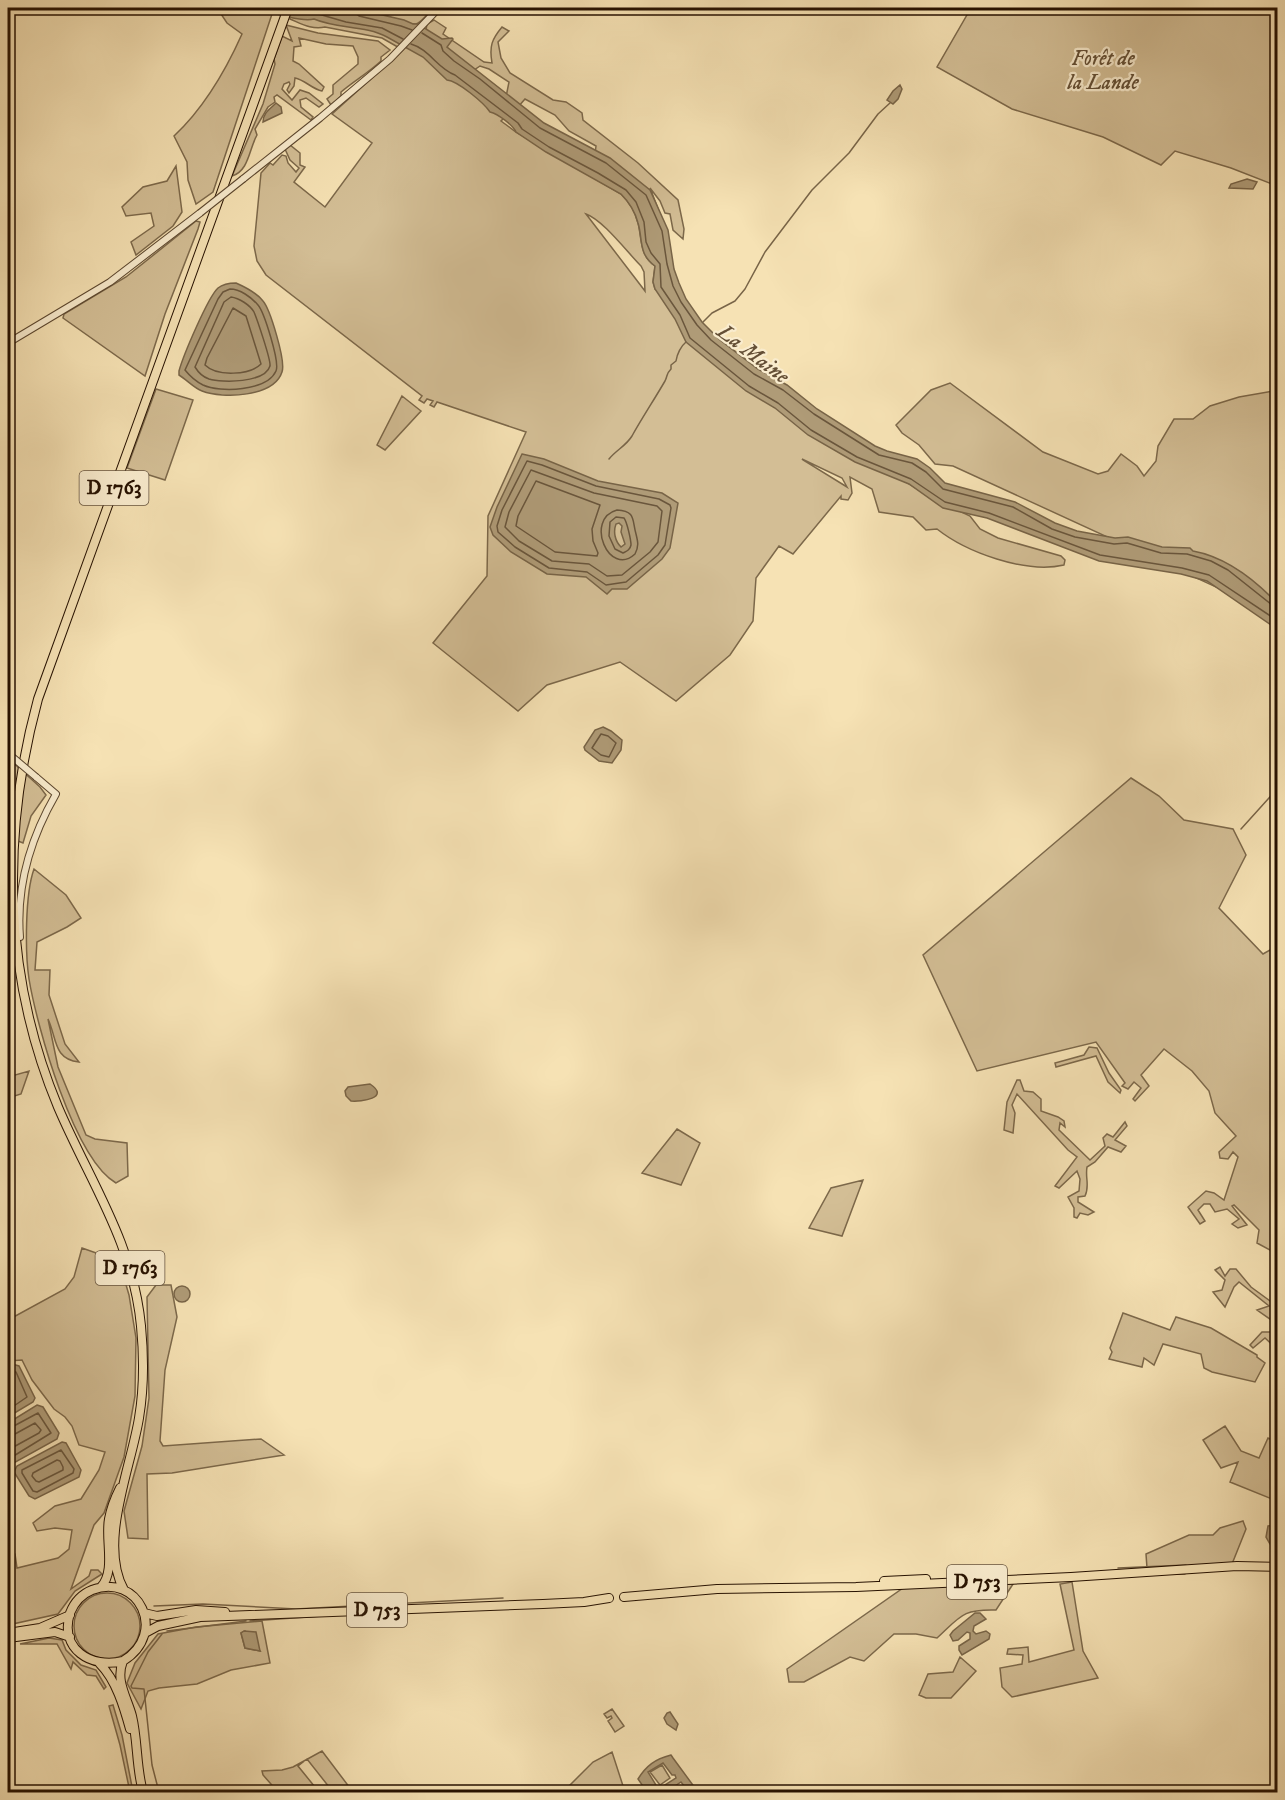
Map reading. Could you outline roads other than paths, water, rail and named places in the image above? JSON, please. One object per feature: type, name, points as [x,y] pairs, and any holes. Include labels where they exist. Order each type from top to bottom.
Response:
[{"type":"main road","name":"D 1763","points":[[123,1590],[117,1572],[115,1529],[139,1419],[143,1383],[141,1328],[128,1258],[116,1225],[51,1089],[28,1012],[16,945],[13,907],[15,821],[22,760],[38,699],[288,8]]},
{"type":"main road","name":"D 1763","points":[[101,1587],[106,1582],[108,1570],[109,1518],[130,1461]]},
{"type":"main road","name":"D 753","points":[[145,1633],[158,1626],[182,1620],[224,1615],[496,1604],[717,1589],[974,1582],[1237,1566],[1276,1567]]},
{"type":"main road","points":[[101,1587],[123,1590],[140,1604],[144,1613],[145,1633],[140,1646],[132,1656],[123,1661],[100,1664],[80,1653],[70,1637],[68,1628],[70,1615],[80,1598],[89,1591],[101,1587]]},
{"type":"main road","name":"D 753","points":[[144,1613],[157,1616],[205,1610],[259,1615]]},
{"type":"main road","points":[[8,1633],[39,1628],[70,1615]]},
{"type":"main road","points":[[8,1638],[55,1632],[70,1637]]},
{"type":"main road","points":[[123,1661],[119,1674],[120,1682],[132,1715],[142,1792]]},
{"type":"main road","points":[[100,1664],[110,1676],[126,1714],[138,1768]]},
{"type":"street","points":[[8,343],[110,282],[200,213],[320,118],[401,48],[439,8]]},
{"type":"street","points":[[9,754],[56,794],[36,833],[27,857],[20,897],[21,951],[18,958]]},
{"type":"street","points":[[8,900],[12,940],[16,945]]},
{"type":"water","points":[[261,8],[352,8],[418,24],[442,39],[452,38],[447,47],[544,123],[610,158],[650,190],[668,230],[674,269],[686,299],[702,322],[720,340],[758,369],[787,385],[817,409],[875,446],[917,459],[945,483],[1015,502],[1055,523],[1077,531],[1115,538],[1128,537],[1162,547],[1190,548],[1217,558],[1239,570],[1277,603],[1277,629],[1207,581],[1181,574],[1099,561],[987,518],[943,508],[909,484],[855,462],[808,435],[775,408],[746,391],[686,342],[675,319],[655,289],[653,282],[655,266],[643,251],[635,215],[621,194],[546,152],[516,132],[509,123],[490,112],[470,93],[458,84],[447,80],[423,57],[387,37],[314,19],[288,17]]},
{"type":"water","points":[[900,85],[902,89],[893,104],[887,100]]},
{"type":"water","points":[[276,103],[281,107],[282,113],[263,122],[266,114]]},
{"type":"water","points":[[1247,179],[1257,182],[1253,189],[1229,188],[1231,184]]},
{"type":"water","points":[[236,283],[258,295],[266,306],[280,347],[282,372],[269,387],[259,391],[234,395],[211,394],[196,388],[179,375],[179,371],[208,303],[218,288]]},
{"type":"water","points":[[522,454],[544,459],[598,481],[662,493],[678,503],[670,548],[662,559],[627,589],[612,589],[607,594],[586,577],[547,574],[511,552],[493,535],[490,527]],"holes":[[[619,523],[622,526],[621,532],[625,544],[621,547],[616,539],[615,530],[616,524]]]},
{"type":"water","points":[[603,727],[622,740],[621,750],[612,763],[599,761],[584,747],[595,730]]},
{"type":"water","points":[[370,1084],[377,1093],[372,1098],[351,1101],[346,1096],[345,1091],[348,1087]]},
{"type":"water","points":[[182,1286],[190,1294],[182,1302],[174,1294]]},
{"type":"water","points":[[8,1365],[19,1366],[35,1398],[33,1402],[8,1417]]},
{"type":"water","points":[[37,1405],[43,1407],[59,1433],[57,1439],[12,1464],[8,1462],[8,1423]]},
{"type":"water","points":[[62,1442],[66,1443],[81,1470],[79,1477],[35,1499],[29,1496],[14,1472],[17,1466]]},
{"type":"water","points":[[1277,1525],[1277,1544],[1270,1544],[1266,1537],[1268,1526]]},
{"type":"water","points":[[975,1613],[980,1613],[986,1619],[974,1626],[973,1631],[976,1634],[986,1631],[990,1634],[989,1639],[962,1655],[959,1646],[970,1639],[970,1633],[967,1632],[958,1640],[953,1641],[950,1635]]},
{"type":"water","points":[[256,1632],[260,1651],[245,1648],[241,1633]]},
{"type":"water","points":[[670,1712],[678,1724],[676,1730],[667,1724],[664,1718]]},
{"type":"water","points":[[671,1755],[698,1792],[689,1792],[681,1782],[666,1792],[647,1792],[638,1779],[652,1764]],"holes":[[[663,1763],[676,1778],[657,1790],[648,1772]]]},
{"type":"waterway","points":[[703,322],[712,313],[735,301],[745,289],[765,252],[812,190],[849,153],[878,114],[890,103]]},
{"type":"waterway","points":[[609,459],[632,436],[686,342]]},
{"type":"waterway","points":[[1241,829],[1278,788]]},
{"type":"waterway","points":[[1118,1568],[1186,1565]]},
{"type":"waterway","points":[[1168,1574],[1185,1574]]},
{"type":"waterway","points":[[154,1606],[203,1604],[296,1609],[503,1598]]},
{"type":"waterway","points":[[250,1621],[322,1616]]},
{"type":"waterway","points":[[167,1631],[246,1621]]},
{"type":"waterway","points":[[159,1792],[152,1765],[144,1689],[131,1686],[148,1652],[162,1634]]},
{"type":"park label","name":"Forêt de la Lande","points":[[1103,71]]},
{"type":"water label","name":"La Maine","points":[[753,354]]}]
